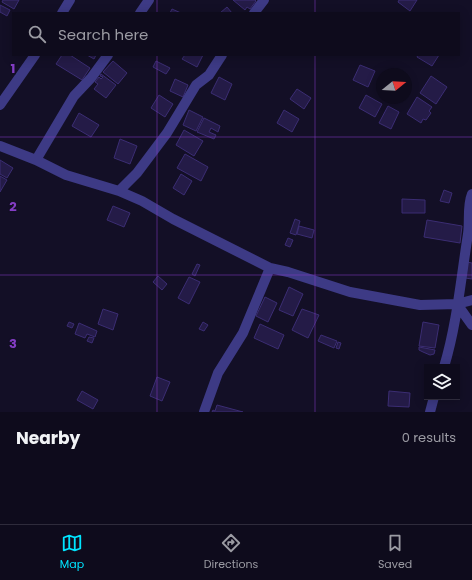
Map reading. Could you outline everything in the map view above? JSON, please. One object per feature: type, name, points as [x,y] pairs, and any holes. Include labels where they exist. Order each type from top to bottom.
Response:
[{"type":"street","points":[[63,12],[70,0]]},
{"type":"street","points":[[141,12],[149,0]]},
{"type":"street","points":[[255,12],[264,0]]},
{"type":"street","points":[[0,105],[34,56]]},
{"type":"street","points":[[36,160],[74,96],[91,78],[107,56]]},
{"type":"street","points":[[119,191],[137,173],[163,139],[196,85],[209,75],[221,56]]},
{"type":"street","points":[[0,146],[36,160],[66,175],[119,191],[142,201],[173,219],[270,268],[288,272],[350,292],[420,305],[457,304],[472,300]]},
{"type":"street","points":[[445,364],[457,304],[472,194]]},
{"type":"street","points":[[204,412],[218,373],[243,333],[270,268]]},
{"type":"street","points":[[457,304],[472,325]]},
{"type":"street","points":[[430,412],[433,400]]},
{"type":"building","points":[[3,0],[19,0],[14,9],[2,2]]},
{"type":"building","points":[[233,0],[256,1],[250,9],[247,7],[245,10]]},
{"type":"building","points":[[399,0],[417,0],[410,11],[398,2]]},
{"type":"building","points":[[0,5],[10,10],[7,16],[0,12]]},
{"type":"building","points":[[227,7],[231,12],[221,12]]},
{"type":"building","points":[[172,9],[179,12],[170,12]]},
{"type":"building","points":[[61,56],[72,56],[90,68],[82,80],[56,64]]},
{"type":"building","points":[[89,56],[96,56],[94,59]]},
{"type":"building","points":[[184,56],[202,56],[197,67],[182,59]]},
{"type":"building","points":[[418,56],[438,56],[432,66]]},
{"type":"building","points":[[113,61],[127,73],[118,84],[103,72]]},
{"type":"building","points":[[156,61],[170,68],[166,74],[153,67]]},
{"type":"building","points":[[360,65],[375,71],[368,87],[353,80]]},
{"type":"building","points":[[101,74],[116,85],[106,98],[94,89],[98,84],[95,82],[99,77],[101,79],[103,77],[100,76]]},
{"type":"building","points":[[431,76],[447,87],[436,104],[420,93]]},
{"type":"building","points":[[219,77],[232,84],[225,100],[211,93]]},
{"type":"building","points":[[175,79],[188,85],[183,97],[170,91]]},
{"type":"building","points":[[297,89],[311,98],[304,109],[290,99]]},
{"type":"building","points":[[159,95],[173,104],[165,117],[151,108]]},
{"type":"building","points":[[366,95],[376,101],[376,104],[382,104],[375,117],[359,108]]},
{"type":"building","points":[[417,97],[432,107],[429,111],[431,113],[426,120],[423,119],[421,123],[407,114]]},
{"type":"building","points":[[388,106],[399,112],[391,129],[379,123]]},
{"type":"building","points":[[189,110],[203,117],[196,131],[183,125]]},
{"type":"building","points":[[284,110],[299,119],[292,132],[277,123]]},
{"type":"building","points":[[79,113],[99,125],[91,137],[72,126]]},
{"type":"building","points":[[204,118],[220,126],[218,132],[211,128],[209,132],[216,135],[214,139],[197,132]]},
{"type":"building","points":[[184,130],[203,141],[194,156],[176,145]]},
{"type":"building","points":[[120,139],[137,146],[130,164],[114,158]]},
{"type":"building","points":[[185,154],[208,167],[201,181],[177,168]]},
{"type":"building","points":[[0,160],[13,168],[7,178],[0,174]]},
{"type":"building","points":[[181,174],[192,181],[184,195],[173,188]]},
{"type":"building","points":[[0,176],[7,180],[0,192]]},
{"type":"building","points":[[444,190],[452,193],[449,203],[440,201]]},
{"type":"building","points":[[402,199],[425,200],[425,213],[402,213]]},
{"type":"building","points":[[113,206],[130,213],[124,227],[107,220]]},
{"type":"building","points":[[295,219],[300,221],[296,235],[290,233]]},
{"type":"building","points":[[427,220],[462,226],[460,243],[424,237]]},
{"type":"building","points":[[299,226],[314,230],[312,238],[297,234]]},
{"type":"building","points":[[288,238],[293,240],[290,247],[285,245]]},
{"type":"building","points":[[467,262],[472,263],[472,279],[465,278]]},
{"type":"building","points":[[197,264],[200,265],[195,276],[192,274]]},
{"type":"building","points":[[158,276],[167,284],[162,290],[153,282]]},
{"type":"building","points":[[189,277],[200,282],[189,304],[178,298]]},
{"type":"building","points":[[289,287],[303,294],[293,316],[279,310]]},
{"type":"building","points":[[265,297],[277,303],[268,322],[256,316]]},
{"type":"building","points":[[103,309],[118,314],[113,330],[98,324]]},
{"type":"building","points":[[302,309],[319,315],[308,338],[292,330]]},
{"type":"building","points":[[69,322],[74,324],[72,328],[67,326]]},
{"type":"building","points":[[203,322],[208,325],[204,331],[199,329]]},
{"type":"building","points":[[423,322],[439,325],[435,348],[419,346]]},
{"type":"building","points":[[79,323],[97,331],[95,337],[87,334],[85,338],[75,334]]},
{"type":"building","points":[[260,324],[284,335],[278,349],[254,338]]},
{"type":"building","points":[[321,335],[337,341],[334,348],[318,341]]},
{"type":"building","points":[[89,337],[94,338],[92,343],[87,341]]},
{"type":"building","points":[[338,342],[341,343],[339,349],[336,348]]},
{"type":"building","points":[[419,347],[435,350],[434,354],[430,355],[423,352],[419,350]]},
{"type":"building","points":[[157,377],[170,382],[162,401],[150,396]]},
{"type":"building","points":[[82,391],[98,400],[93,409],[77,400]]},
{"type":"building","points":[[389,391],[410,393],[409,407],[388,406]]},
{"type":"building","points":[[217,405],[243,412],[212,412],[213,410],[215,411]]}]
